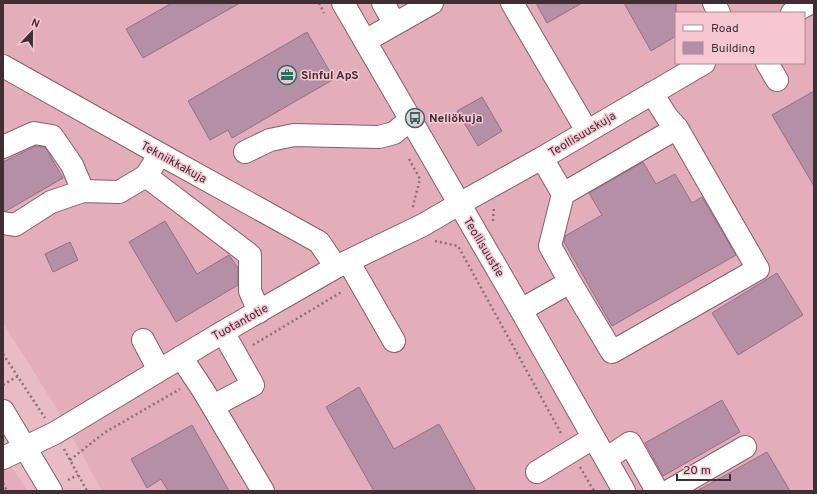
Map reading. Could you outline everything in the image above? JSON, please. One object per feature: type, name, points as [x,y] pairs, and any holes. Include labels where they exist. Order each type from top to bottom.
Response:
[{"type":"street","points":[[383,3],[395,24]]},
{"type":"street","points":[[364,41],[432,3]]},
{"type":"street","points":[[512,3],[587,131]]},
{"type":"street","points":[[714,3],[718,12]]},
{"type":"street","points":[[794,12],[810,3]]},
{"type":"street","name":"Teollisuustie","points":[[335,10],[364,41],[402,127],[458,204],[521,310],[624,491]]},
{"type":"street","name":"Teollisuuskuja","points":[[458,204],[542,158],[702,64]]},
{"type":"street","name":"Tekniikkakuja","points":[[3,66],[320,242],[342,264],[394,341]]},
{"type":"street","points":[[542,158],[563,194],[550,246],[612,352],[758,269],[677,128],[667,117],[652,93]]},
{"type":"street","points":[[245,152],[270,140],[294,135],[379,138],[402,127]]},
{"type":"street","points":[[563,194],[677,128]]},
{"type":"street","points":[[3,147],[34,133],[52,136],[72,165],[83,191]]},
{"type":"street","points":[[3,223],[15,225],[51,202],[83,191],[119,192],[146,176],[160,154]]},
{"type":"street","points":[[146,176],[250,255],[250,291],[259,312]]},
{"type":"street","name":"Tuotantotie","points":[[3,458],[55,433],[181,356],[342,264],[423,225],[458,204]]},
{"type":"street","points":[[521,310],[570,282]]},
{"type":"street","points":[[213,406],[253,385],[223,332]]},
{"type":"street","points":[[142,340],[159,370]]},
{"type":"street","points":[[181,356],[213,406],[263,491]]},
{"type":"street","points":[[3,411],[26,446],[51,491]]},
{"type":"street","points":[[537,472],[593,438]]},
{"type":"street","points":[[606,458],[630,443],[658,491]]},
{"type":"street","points":[[669,491],[745,447]]},
{"type":"path","points":[[319,3],[335,10]]},
{"type":"path","points":[[402,127],[420,179],[413,206],[430,240],[458,246],[594,491]]},
{"type":"path","points":[[3,385],[18,376]]},
{"type":"path","points":[[3,483],[7,491]]},
{"type":"shaded area","points":[[3,3],[814,3],[814,491],[102,491],[54,404],[3,323]]},
{"type":"shaded area","points":[[3,454],[25,487],[28,491],[3,491]]},
{"type":"building","points":[[172,3],[240,3],[143,58],[126,29]]},
{"type":"building","points":[[536,3],[582,3],[547,23]]},
{"type":"building","points":[[624,3],[676,3],[675,37],[651,51]]},
{"type":"building","points":[[307,32],[334,79],[232,138],[228,130],[210,140],[188,101]]},
{"type":"building","points":[[814,91],[814,186],[772,115]]},
{"type":"building","points":[[482,97],[502,131],[478,146],[457,111]]},
{"type":"building","points":[[36,146],[45,147],[63,178],[6,211],[3,211],[3,162]]},
{"type":"building","points":[[643,162],[656,184],[675,174],[692,203],[702,197],[736,255],[612,326],[564,242],[565,236],[602,215],[589,193]]},
{"type":"building","points":[[165,221],[197,274],[229,255],[238,268],[238,285],[176,322],[129,242]]},
{"type":"building","points":[[70,242],[78,260],[53,272],[45,254]]},
{"type":"building","points":[[777,273],[803,315],[738,355],[712,313]]},
{"type":"building","points":[[359,387],[394,449],[439,424],[476,491],[374,491],[326,407]]},
{"type":"building","points":[[722,400],[740,432],[663,476],[645,443]]},
{"type":"building","points":[[192,425],[229,491],[168,491],[161,479],[147,488],[131,459]]},
{"type":"building","points":[[767,452],[790,491],[697,491]]},
{"type":"place","name":"Sinful ApS","points":[[287,75]]},
{"type":"place","name":"Neliökuja","points":[[415,118]]}]
